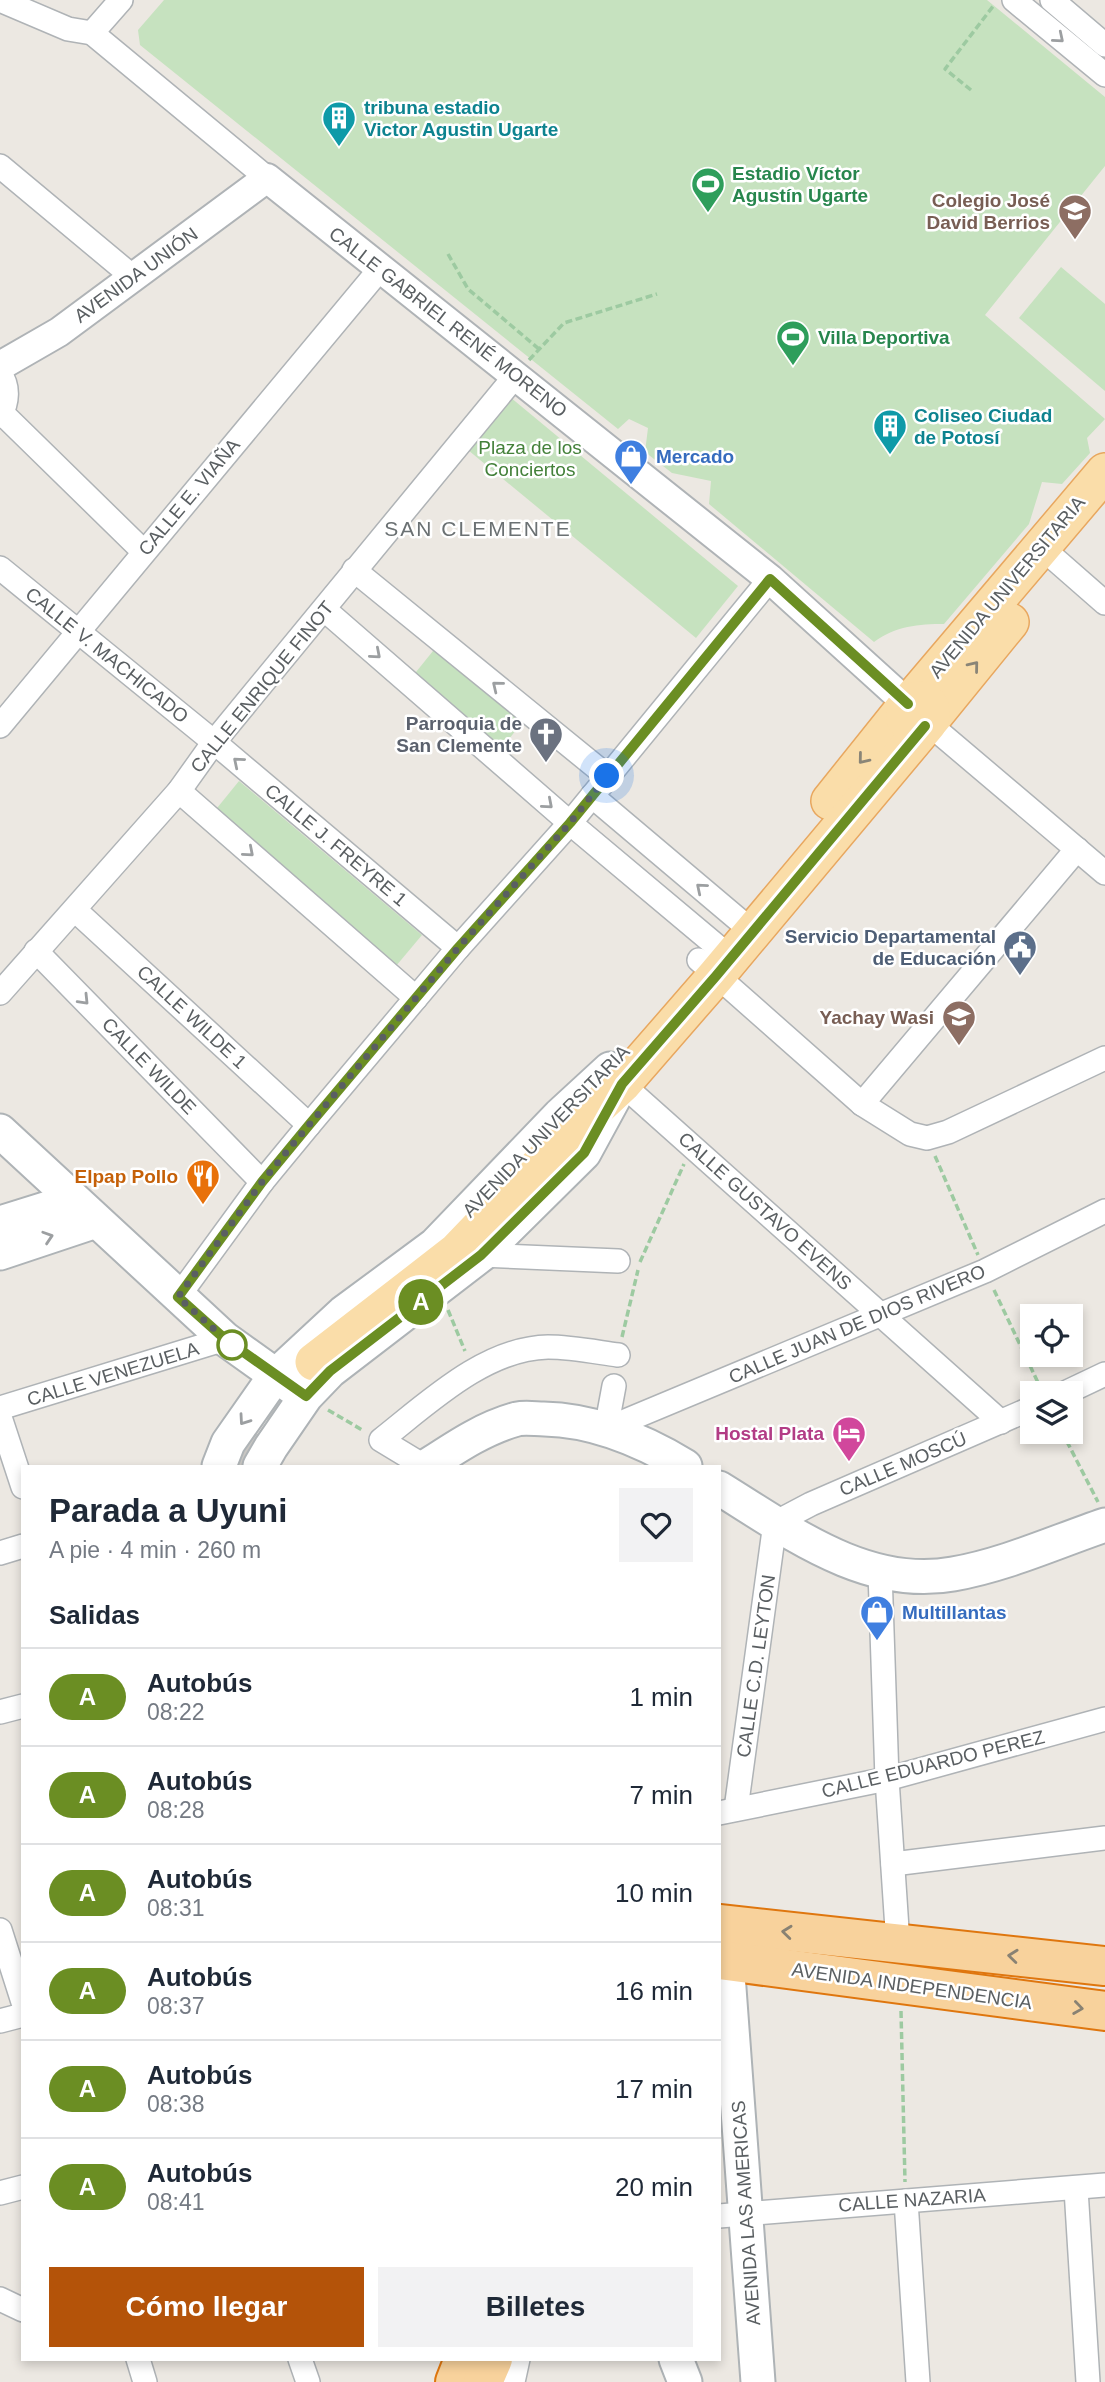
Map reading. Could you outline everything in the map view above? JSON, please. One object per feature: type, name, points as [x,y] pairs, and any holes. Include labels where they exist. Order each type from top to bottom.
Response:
[{"type":"highway","name":"AVENIDA INDEPENDENCIA","points":[[722,1948],[898,1944],[1105,1966]]},
{"type":"highway","name":"AVENIDA INDEPENDENCIA","points":[[722,1948],[900,1984],[1105,2011]]},
{"type":"highway","points":[[455,2382],[463,2361]]},
{"type":"highway","points":[[483,2382],[492,2361]]},
{"type":"main road","name":"AVENIDA UNIVERSITARIA","points":[[219,1465],[228,1443],[275,1376],[343,1313],[435,1245],[560,1115],[616,1076],[1050,555],[1105,472]]},
{"type":"main road","name":"AVENIDA UNIVERSITARIA","points":[[1050,555],[1105,509]]},
{"type":"main road","name":"AVENIDA UNIVERSITARIA","points":[[261,1465],[310,1379],[330,1371],[440,1289],[481,1255],[584,1153],[616,1076]]},
{"type":"main road","points":[[0,1131],[225,1339],[275,1376],[310,1379],[456,1252],[575,1128],[616,1076]]},
{"type":"main road","points":[[0,1223],[85,1210]]},
{"type":"main road","points":[[0,1253],[85,1210]]},
{"type":"main road","points":[[428,1465],[475,1435],[520,1418],[566,1419],[606,1429],[652,1446],[683,1465]]},
{"type":"main road","points":[[721,1489],[775,1523],[849,1563],[880,1572],[920,1577],[951,1575],[982,1567],[1102,1515]]},
{"type":"main road","name":"AVENIDA LAS AMERICAS","points":[[722,1948],[733,2214],[758,2382]]},
{"type":"main road","points":[[677,2361],[685,2382]]},
{"type":"street","name":"CALLE GABRIEL RENÉ MORENO","points":[[0,0],[68,29],[92,33],[267,178],[770,579],[918,714],[1105,873]]},
{"type":"street","points":[[92,33],[121,0]]},
{"type":"street","points":[[1014,0],[1105,75]]},
{"type":"street","points":[[1052,0],[1105,45]]},
{"type":"street","points":[[0,166],[133,277]]},
{"type":"street","name":"AVENIDA UNIÓN","points":[[0,366],[59,332],[267,178]]},
{"type":"street","name":"CALLE E. VIAÑA","points":[[0,726],[380,268]]},
{"type":"street","points":[[0,373],[6,381],[6,398],[1,414],[143,551]]},
{"type":"street","name":"CALLE ENRIQUE FINOT","points":[[0,993],[179,791],[214,742],[516,375]]},
{"type":"street","points":[[1050,555],[1105,603]]},
{"type":"street","name":"CALLE V. MACHICADO","points":[[0,568],[214,742]]},
{"type":"street","points":[[354,570],[607,776]]},
{"type":"street","points":[[178,1297],[262,1182],[458,948],[570,823],[770,579]]},
{"type":"street","points":[[325,610],[570,823],[725,947]]},
{"type":"street","name":"CALLE J. FREYRE 1","points":[[214,742],[458,948]]},
{"type":"street","points":[[179,791],[416,998]]},
{"type":"street","points":[[592,796],[862,1104],[910,1134],[927,1138],[948,1132],[1105,1058]]},
{"type":"street","points":[[862,1104],[1077,849]]},
{"type":"street","name":"CALLE WILDE 1","points":[[75,910],[309,1125]]},
{"type":"street","name":"CALLE WILDE","points":[[36,951],[262,1182]]},
{"type":"street","name":"CALLE GUSTAVO EVENS","points":[[616,1076],[1001,1422]]},
{"type":"street","name":"CALLE JUAN DE DIOS RIVERO","points":[[606,1429],[985,1270],[1105,1211]]},
{"type":"street","points":[[481,1255],[618,1261]]},
{"type":"street","name":"CALLE VENEZUELA","points":[[0,1408],[225,1339]]},
{"type":"street","points":[[424,1465],[381,1440],[450,1385],[473,1371],[510,1355],[547,1347],[618,1355]]},
{"type":"street","points":[[1083,1384],[1105,1374]]},
{"type":"street","points":[[606,1429],[614,1386]]},
{"type":"street","name":"CALLE MOSCÚ","points":[[775,1523],[811,1504],[1020,1413]]},
{"type":"street","points":[[0,1417],[21,1481]]},
{"type":"street","name":"CALLE C.D. LEYTON","points":[[728,1811],[775,1523]]},
{"type":"street","points":[[0,1553],[21,1547]]},
{"type":"street","points":[[880,1572],[887,1779],[898,1944]]},
{"type":"street","points":[[0,1712],[21,1707]]},
{"type":"street","name":"CALLE EDUARDO PEREZ","points":[[728,1811],[887,1779],[1105,1719]]},
{"type":"street","points":[[893,1864],[1105,1838]]},
{"type":"street","points":[[0,1930],[21,1996]]},
{"type":"street","points":[[0,2021],[21,2016]]},
{"type":"street","name":"CALLE NAZARIA","points":[[733,2214],[1105,2185]]},
{"type":"street","points":[[0,2193],[21,2188]]},
{"type":"street","points":[[1076,2189],[1088,2382]]},
{"type":"street","points":[[906,2201],[918,2382]]},
{"type":"street","points":[[0,2300],[21,2309]]},
{"type":"street","points":[[139,2361],[145,2382]]},
{"type":"street","points":[[301,2361],[308,2382]]},
{"type":"street","points":[[513,2382],[518,2361]]},
{"type":"path","points":[[971,90],[945,69],[998,0]]},
{"type":"path","points":[[447,254],[468,289],[539,349]]},
{"type":"path","points":[[516,375],[564,323],[657,294]]},
{"type":"path","points":[[927,1138],[1037,1381]]},
{"type":"path","points":[[618,1355],[639,1265],[692,1146]]},
{"type":"path","points":[[440,1289],[473,1371]]},
{"type":"path","points":[[310,1379],[381,1440]]},
{"type":"path","points":[[1068,1444],[1102,1515]]},
{"type":"path","points":[[900,1984],[906,2201]]},
{"type":"green space","name":"Estadio Víctor Agustín Ugarte","points":[[164,0],[987,0],[1105,97],[1105,166],[985,315],[1105,419],[1087,438],[1090,453],[1062,484],[1042,482],[1029,524],[944,624],[908,627],[890,632],[874,642],[709,504],[711,481],[672,473],[645,452],[648,428],[629,419],[618,429],[140,45],[138,30]]},
{"type":"green space","points":[[1061,267],[1105,304],[1105,391],[1019,318]]},
{"type":"green space","name":"Plaza de los Conciertos","points":[[510,397],[738,586],[696,638],[468,450]]},
{"type":"green space","points":[[437,646],[525,718],[500,751],[412,677]]},
{"type":"green space","points":[[239,781],[422,935],[396,966],[213,813]]},
{"type":"tunnel","points":[[239,1465],[255,1431],[313,1363]]},
{"type":"bus line","name":"A","points":[[908,704],[770,579],[570,823],[458,948],[262,1182],[178,1297],[225,1339],[306,1396],[330,1371],[481,1255],[584,1153],[622,1084],[925,726]]},
{"type":"place","name":"tribuna estadio Victor Agustin Ugarte","points":[[339,148]]},
{"type":"place","name":"Estadio Víctor Agustín Ugarte","points":[[708,214]]},
{"type":"place","name":"Colegio José David Berrios","points":[[1075,241]]},
{"type":"place","name":"Villa Deportiva","points":[[793,367]]},
{"type":"place","name":"Coliseo Ciudad de Potosí","points":[[890,456]]},
{"type":"place","name":"Mercado","points":[[631,486]]},
{"type":"place","name":"Parroquia de San Clemente","points":[[546,764]]},
{"type":"place","name":"Servicio Departamental de Educación","points":[[1020,977]]},
{"type":"place","name":"Yachay Wasi","points":[[959,1047]]},
{"type":"place","name":"Elpap Pollo","points":[[203,1206]]},
{"type":"place","name":"Hostal Plata","points":[[849,1463]]},
{"type":"place","name":"Multillantas","points":[[877,1642]]},
{"type":"district","name":"SAN CLEMENTE","points":[[478,528]]},
{"type":"route","points":[[232,1345],[178,1297],[293,1144],[458,948],[570,823],[607,776]]}]
